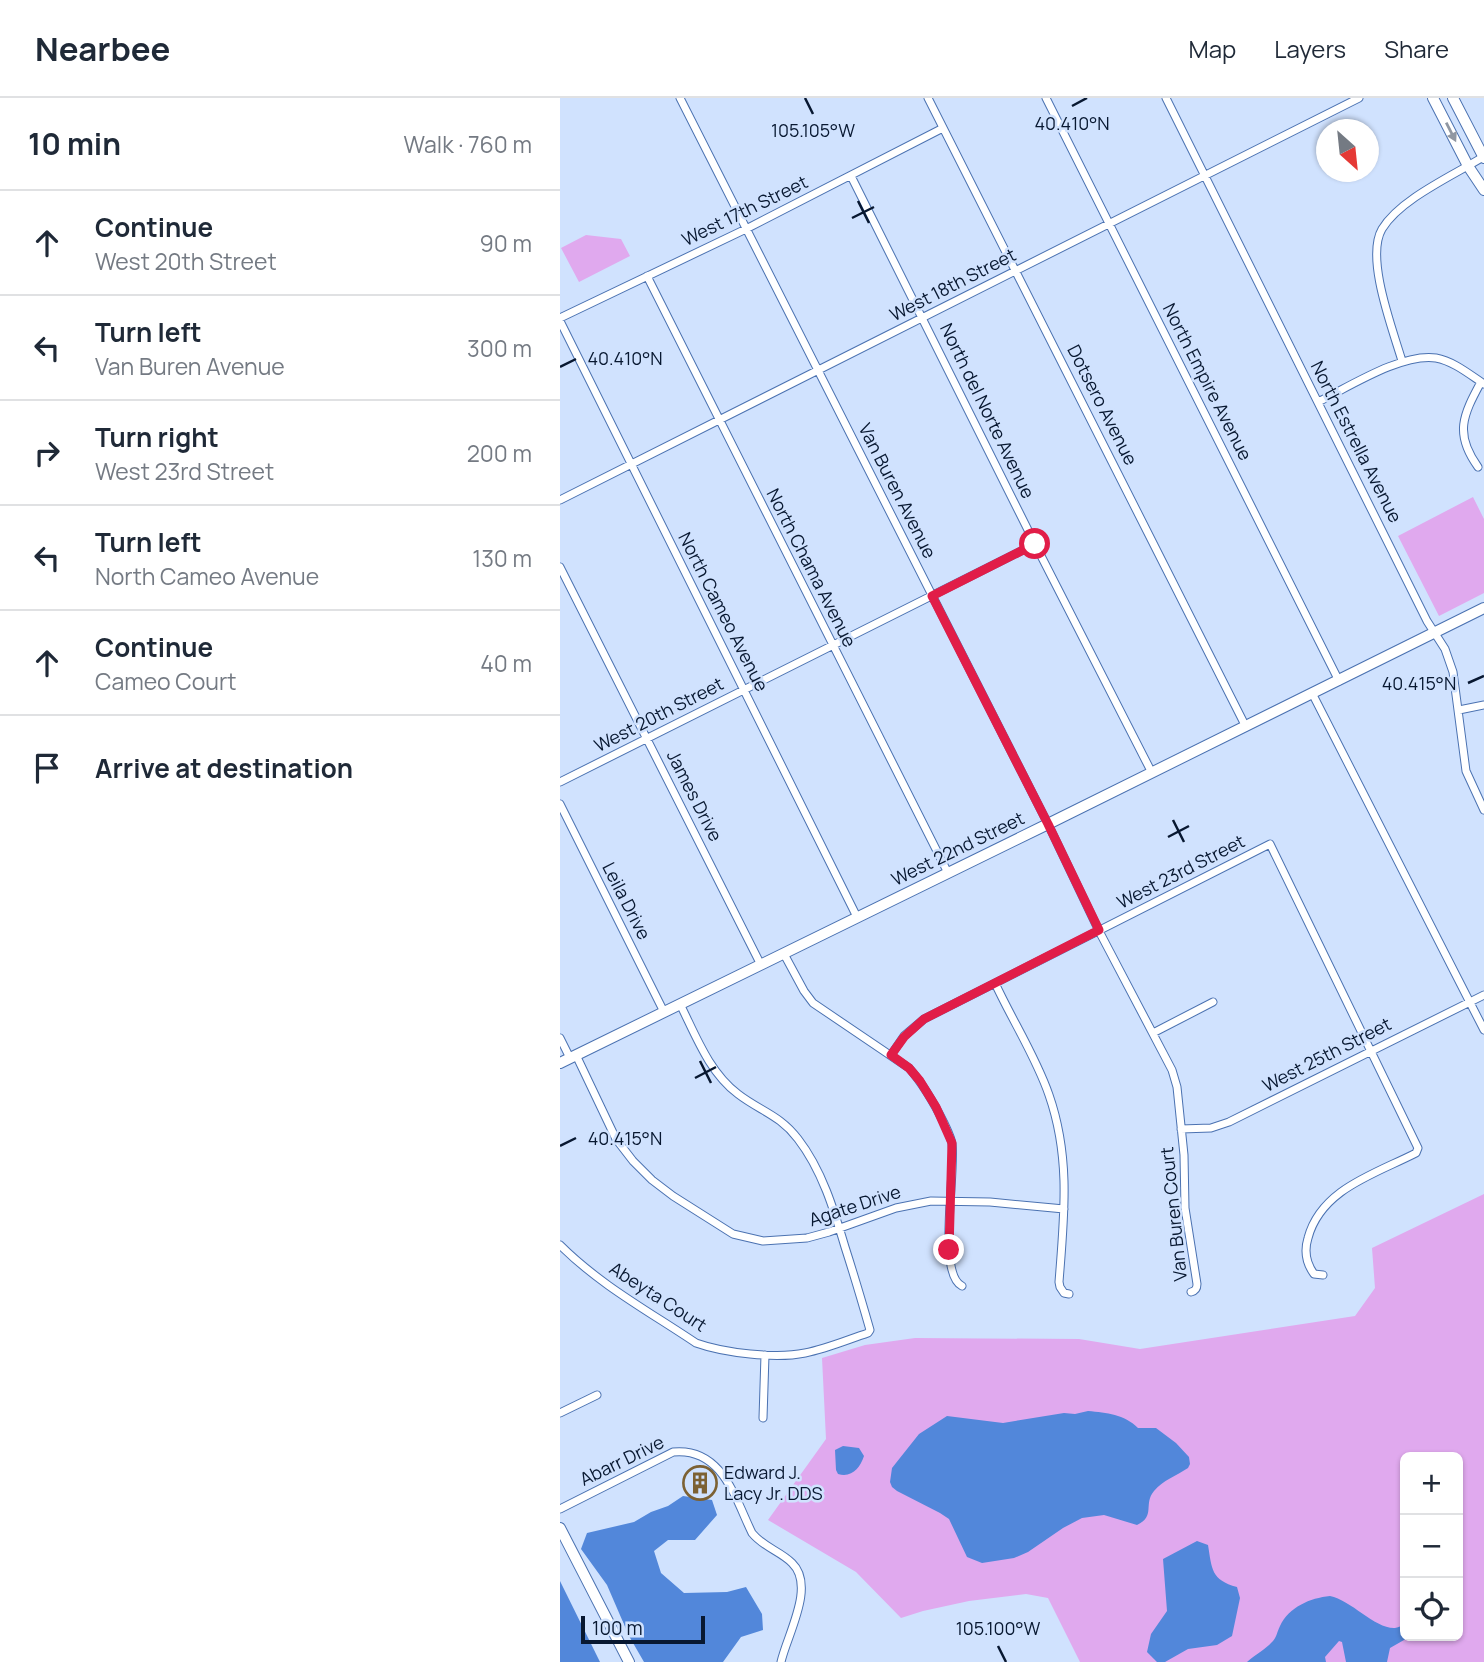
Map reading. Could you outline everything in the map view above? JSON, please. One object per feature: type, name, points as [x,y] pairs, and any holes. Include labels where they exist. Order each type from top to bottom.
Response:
[{"type":"street","name":"Van Buren Avenue","points":[[680,98],[1153,1033],[1175,1079],[1181,1129]]},
{"type":"street","name":"Dotsero Avenue","points":[[928,98],[1246,726]]},
{"type":"street","name":"North Empire Avenue","points":[[1046,98],[1339,681]]},
{"type":"street","name":"North Estrella Avenue","points":[[1166,98],[1428,623],[1436,632],[1449,658],[1459,710],[1466,771],[1484,810]]},
{"type":"street","name":"West 18th Street","points":[[560,500],[1359,98]]},
{"type":"street","points":[[1433,98],[1468,166],[1484,190]]},
{"type":"street","points":[[1402,361],[1378,274],[1377,250],[1381,230],[1392,216],[1412,200],[1484,157],[1453,98]]},
{"type":"street","name":"West 17th Street","points":[[560,319],[746,229],[943,128]]},
{"type":"street","name":"North del Norte Avenue","points":[[851,176],[1152,773]]},
{"type":"street","name":"North Chama Avenue","points":[[647,276],[948,873]]},
{"type":"street","name":"North Cameo Avenue","points":[[560,319],[857,917]]},
{"type":"street","points":[[1318,402],[1402,361],[1437,358],[1460,368],[1483,383],[1468,406],[1464,428],[1466,448],[1478,467]]},
{"type":"street","name":"West 20th Street","points":[[560,782],[1035,544]]},
{"type":"street","name":"James Drive","points":[[560,567],[761,965]]},
{"type":"street","name":"West 22nd Street","points":[[569,1058],[1484,608]]},
{"type":"street","points":[[1312,693],[1484,1030]]},
{"type":"street","points":[[1459,710],[1484,705]]},
{"type":"street","name":"Leila Drive","points":[[560,804],[664,1012]]},
{"type":"street","name":"West 23rd Street","points":[[891,1055],[904,1037],[924,1019],[1270,844],[1371,1050]]},
{"type":"street","points":[[784,954],[804,992],[813,1003],[909,1068],[928,1093],[950,1136],[951,1271],[955,1283],[961,1286]]},
{"type":"street","points":[[995,983],[1039,1071],[1059,1129],[1064,1166],[1059,1282],[1064,1293],[1069,1294]]},
{"type":"street","name":"West 25th Street","points":[[1181,1129],[1219,1127],[1484,995]]},
{"type":"street","points":[[1153,1033],[1213,1002]]},
{"type":"street","points":[[680,1004],[705,1054],[722,1078],[738,1094],[776,1118],[804,1147],[818,1172],[839,1228]]},
{"type":"street","name":"Agate Drive","points":[[560,1038],[616,1139],[633,1161],[673,1196],[733,1234],[763,1241],[807,1238],[904,1205],[931,1201],[990,1202],[1064,1209]]},
{"type":"street","points":[[1323,1275],[1314,1274],[1308,1265],[1306,1244],[1312,1225],[1322,1209],[1346,1188],[1418,1151],[1418,1146],[1371,1050]]},
{"type":"street","name":"Van Buren Court","points":[[1181,1129],[1185,1208],[1197,1284],[1197,1288],[1191,1293]]},
{"type":"street","name":"Abeyta Court","points":[[560,1245],[615,1291],[696,1343],[732,1352],[765,1355],[804,1353],[870,1330],[839,1228]]},
{"type":"street","points":[[763,1418],[765,1355]]},
{"type":"street","points":[[560,1413],[597,1395]]},
{"type":"street","name":"Abarr Drive","points":[[560,1508],[673,1452],[687,1451],[707,1458],[722,1474],[758,1541],[792,1563],[800,1576],[802,1594],[781,1662]]},
{"type":"street","points":[[560,1528],[629,1662]]},
{"type":"shaded area","points":[[586,235],[621,239],[630,256],[579,282],[561,248]]},
{"type":"shaded area","points":[[1473,497],[1484,519],[1484,593],[1439,616],[1398,536]]},
{"type":"shaded area","points":[[1484,1194],[1484,1662],[1080,1662],[1048,1598],[1026,1594],[969,1601],[901,1618],[856,1572],[768,1520],[826,1439],[822,1358],[865,1345],[915,1338],[1079,1339],[1140,1349],[1355,1316],[1375,1288],[1372,1248]]},
{"type":"water","points":[[1088,1411],[1121,1417],[1138,1428],[1156,1428],[1189,1457],[1188,1468],[1154,1491],[1146,1518],[1137,1525],[1104,1515],[1082,1518],[1028,1552],[1014,1558],[982,1563],[967,1557],[949,1519],[897,1491],[890,1482],[892,1468],[919,1434],[947,1416],[1003,1423]]},
{"type":"water","points":[[843,1446],[859,1448],[864,1456],[858,1468],[847,1475],[838,1474],[836,1470],[835,1450]]},
{"type":"water","points":[[683,1496],[712,1500],[717,1515],[695,1540],[668,1540],[654,1551],[661,1573],[684,1593],[727,1592],[746,1587],[762,1614],[763,1630],[741,1637],[723,1662],[644,1662],[629,1636],[607,1585],[581,1549],[587,1533],[634,1522]]},
{"type":"water","points":[[1197,1541],[1208,1545],[1212,1567],[1217,1577],[1237,1587],[1240,1598],[1232,1636],[1217,1645],[1188,1649],[1165,1662],[1157,1662],[1147,1652],[1151,1634],[1167,1611],[1163,1559]]},
{"type":"water","points":[[560,1581],[600,1662],[560,1662]]},
{"type":"water","points":[[1330,1596],[1379,1624],[1400,1626],[1400,1641],[1402,1641],[1390,1648],[1387,1662],[1346,1662],[1342,1642],[1339,1641],[1325,1657],[1326,1662],[1247,1662],[1273,1641],[1289,1614],[1315,1599]]},
{"type":"place","name":"Edward J. Lacy Jr. DDS","points":[[700,1483]]},
{"type":"route","points":[[949,1250],[952,1153],[950,1136],[920,1081],[909,1068],[891,1055],[904,1037],[924,1019],[1099,930],[932,596],[1035,544]]}]
